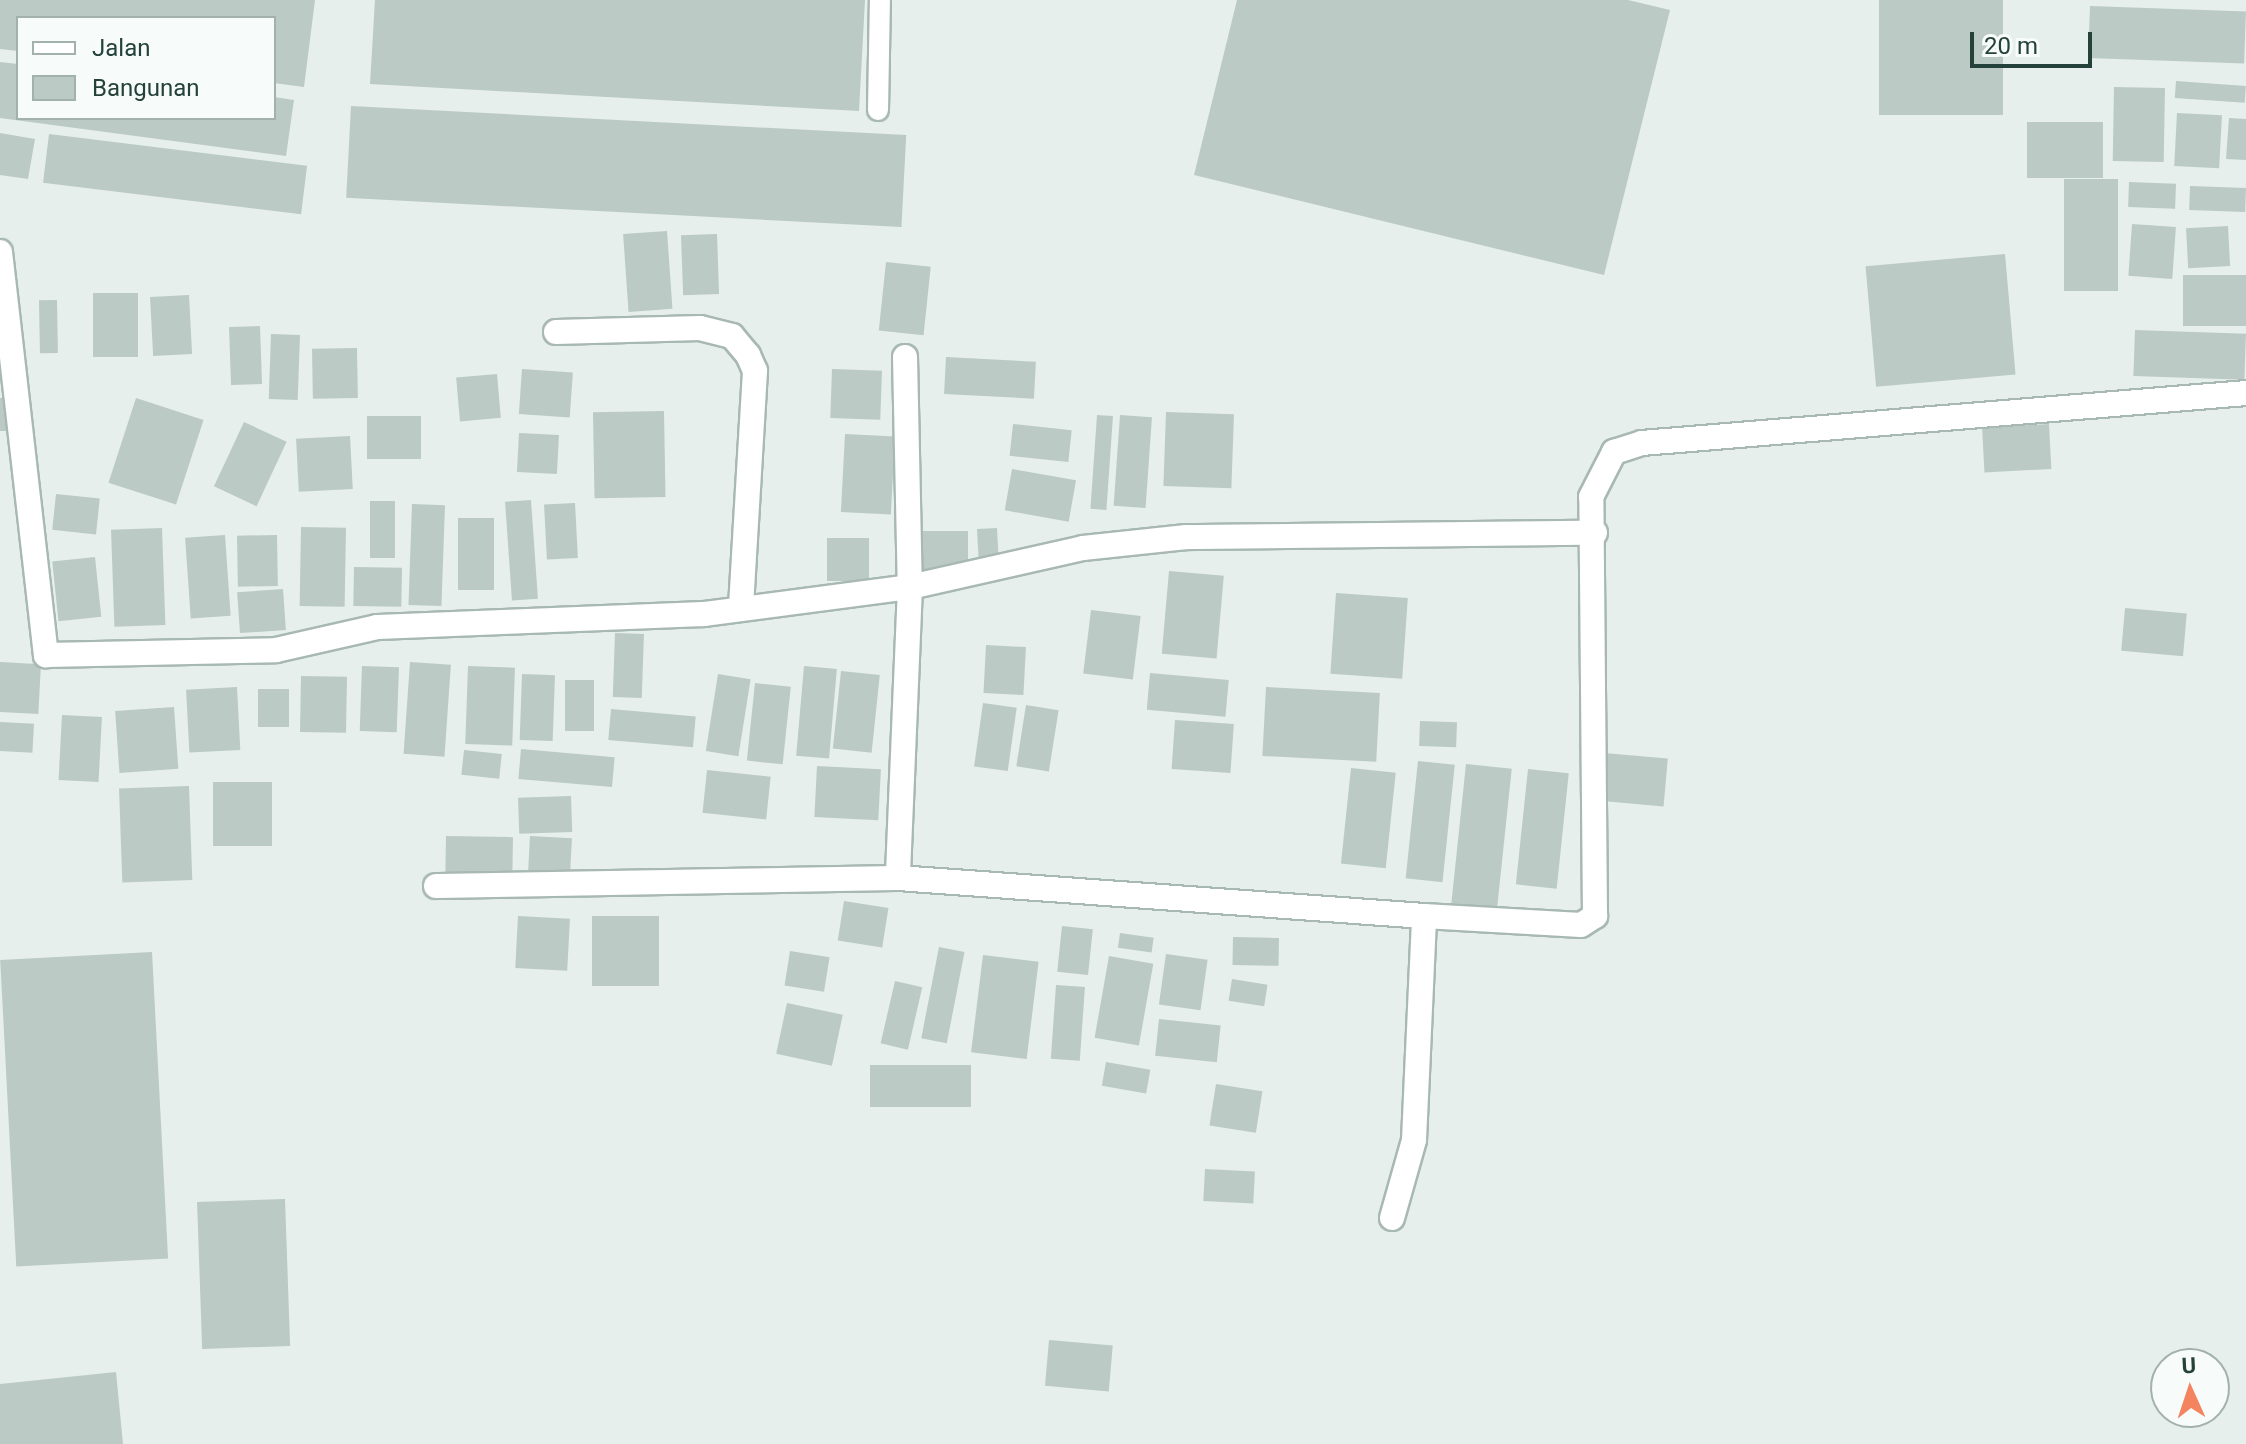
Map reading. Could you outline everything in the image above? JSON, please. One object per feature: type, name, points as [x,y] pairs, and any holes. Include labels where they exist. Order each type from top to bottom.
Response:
[{"type":"street","points":[[0,252],[12,463],[46,655],[276,650],[377,627],[741,609],[910,587],[1083,548],[1186,537],[1595,533]]},
{"type":"street","points":[[556,332],[700,328],[732,336],[748,355],[755,371],[741,609]]},
{"type":"street","points":[[898,878],[910,587],[905,357]]},
{"type":"street","points":[[436,886],[898,878],[1581,925],[1595,916],[1597,475],[1614,452],[1642,443],[2246,393]]},
{"type":"street","points":[[1392,1218],[1414,1140],[1424,916]]},
{"type":"lane","points":[[878,110],[880,0]]},
{"type":"building","points":[[0,0],[315,0],[304,87],[276,83],[276,16],[16,16],[16,51],[0,49]]},
{"type":"building","points":[[375,0],[865,0],[859,111],[370,84]]},
{"type":"building","points":[[1237,0],[1628,0],[1670,10],[1604,275],[1194,175]]},
{"type":"building","points":[[1879,0],[2003,0],[2003,115],[1879,115]]},
{"type":"building","points":[[2090,6],[2246,11],[2244,63],[2088,58]]},
{"type":"building","points":[[0,62],[16,64],[16,120],[276,120],[276,97],[294,100],[286,156],[0,118]]},
{"type":"building","points":[[2176,81],[2246,86],[2245,103],[2175,98]]},
{"type":"building","points":[[2114,87],[2165,88],[2164,162],[2113,161]]},
{"type":"building","points":[[351,106],[906,135],[901,227],[346,198]]},
{"type":"building","points":[[2177,113],[2222,115],[2219,168],[2174,166]]},
{"type":"building","points":[[2229,118],[2246,119],[2246,160],[2226,159]]},
{"type":"building","points":[[2027,122],[2103,122],[2103,178],[2027,178]]},
{"type":"building","points":[[0,133],[35,139],[28,179],[0,175]]},
{"type":"building","points":[[49,134],[307,166],[301,214],[43,183]]},
{"type":"building","points":[[2064,179],[2118,179],[2118,291],[2064,291]]},
{"type":"building","points":[[2129,182],[2176,184],[2175,209],[2128,207]]},
{"type":"building","points":[[2190,186],[2246,188],[2245,212],[2189,210]]},
{"type":"building","points":[[2132,224],[2176,227],[2172,279],[2128,276]]},
{"type":"building","points":[[2228,226],[2230,266],[2188,268],[2186,228]]},
{"type":"building","points":[[667,231],[672,309],[629,312],[623,234]]},
{"type":"building","points":[[717,234],[719,294],[683,295],[681,235]]},
{"type":"building","points":[[2005,254],[2016,375],[1876,387],[1866,266]]},
{"type":"building","points":[[886,262],[931,267],[924,335],[879,331]]},
{"type":"building","points":[[2183,275],[2246,275],[2246,326],[2183,326]]},
{"type":"building","points":[[93,293],[138,293],[138,357],[93,357]]},
{"type":"building","points":[[189,295],[192,354],[153,356],[150,297]]},
{"type":"building","points":[[39,300],[57,300],[58,353],[40,353]]},
{"type":"building","points":[[260,326],[262,384],[231,385],[229,327]]},
{"type":"building","points":[[2135,330],[2246,334],[2244,380],[2133,376]]},
{"type":"building","points":[[271,334],[300,335],[298,400],[269,399]]},
{"type":"building","points":[[357,348],[358,398],[313,399],[312,349]]},
{"type":"building","points":[[946,357],[1036,362],[1034,399],[944,394]]},
{"type":"building","points":[[522,369],[573,373],[570,417],[519,414]]},
{"type":"building","points":[[832,369],[882,371],[880,420],[830,418]]},
{"type":"building","points":[[497,374],[501,418],[460,421],[456,378]]},
{"type":"building","points":[[0,398],[10,398],[10,431],[0,431]]},
{"type":"building","points":[[136,398],[204,420],[176,505],[108,483]]},
{"type":"building","points":[[664,411],[666,497],[595,498],[593,412]]},
{"type":"building","points":[[1166,412],[1234,414],[1231,488],[1163,486]]},
{"type":"building","points":[[1097,415],[1113,416],[1106,510],[1090,509]]},
{"type":"building","points":[[1120,415],[1152,417],[1146,508],[1114,506]]},
{"type":"building","points":[[367,416],[421,416],[421,459],[367,459]]},
{"type":"building","points":[[244,422],[287,442],[257,506],[214,486]]},
{"type":"building","points":[[1013,424],[1072,430],[1068,462],[1010,456]]},
{"type":"building","points":[[2049,424],[2051,469],[1984,472],[1982,428]]},
{"type":"building","points":[[519,433],[559,435],[557,474],[517,472]]},
{"type":"building","points":[[845,434],[895,437],[891,515],[841,512]]},
{"type":"building","points":[[350,436],[353,489],[299,492],[296,439]]},
{"type":"building","points":[[1012,469],[1076,480],[1069,522],[1005,510]]},
{"type":"building","points":[[56,494],[100,499],[96,534],[52,530]]},
{"type":"building","points":[[531,500],[538,599],[512,601],[505,502]]},
{"type":"building","points":[[370,501],[395,501],[395,558],[370,558]]},
{"type":"building","points":[[575,503],[578,558],[547,560],[544,505]]},
{"type":"building","points":[[412,504],[445,505],[441,606],[408,605]]},
{"type":"building","points":[[458,518],[494,518],[494,590],[458,590]]},
{"type":"building","points":[[301,527],[346,528],[345,607],[300,606]]},
{"type":"building","points":[[162,528],[165,625],[114,627],[111,530]]},
{"type":"building","points":[[997,528],[999,567],[979,568],[977,529]]},
{"type":"building","points":[[917,531],[968,531],[968,575],[917,575]]},
{"type":"building","points":[[225,535],[231,616],[191,619],[185,538]]},
{"type":"building","points":[[277,535],[278,586],[238,587],[237,536]]},
{"type":"building","points":[[827,538],[869,538],[869,581],[827,581]]},
{"type":"building","points":[[95,557],[101,617],[59,621],[52,561]]},
{"type":"building","points":[[354,567],[402,568],[401,607],[353,606]]},
{"type":"building","points":[[1169,571],[1224,576],[1217,658],[1162,654]]},
{"type":"building","points":[[283,589],[286,630],[240,633],[237,592]]},
{"type":"building","points":[[1336,593],[1408,598],[1402,679],[1330,674]]},
{"type":"building","points":[[2125,608],[2187,613],[2183,656],[2121,651]]},
{"type":"building","points":[[1091,610],[1141,616],[1133,680],[1083,674]]},
{"type":"building","points":[[615,633],[644,634],[642,698],[613,697]]},
{"type":"building","points":[[986,645],[1026,647],[1023,695],[983,693]]},
{"type":"building","points":[[0,662],[41,664],[38,714],[0,712]]},
{"type":"building","points":[[410,662],[451,665],[444,757],[404,754]]},
{"type":"building","points":[[362,666],[399,667],[397,732],[360,731]]},
{"type":"building","points":[[468,666],[515,668],[512,746],[465,744]]},
{"type":"building","points":[[804,666],[837,669],[829,759],[796,756]]},
{"type":"building","points":[[841,671],[880,675],[872,753],[833,749]]},
{"type":"building","points":[[1150,673],[1229,680],[1225,717],[1147,710]]},
{"type":"building","points":[[522,674],[555,675],[553,741],[520,740]]},
{"type":"building","points":[[718,674],[751,679],[738,756],[706,751]]},
{"type":"building","points":[[301,676],[347,677],[346,733],[300,732]]},
{"type":"building","points":[[565,680],[594,680],[594,731],[565,731]]},
{"type":"building","points":[[755,683],[791,687],[783,764],[747,761]]},
{"type":"building","points":[[237,687],[240,750],[189,753],[186,690]]},
{"type":"building","points":[[1266,687],[1380,693],[1376,762],[1262,756]]},
{"type":"building","points":[[258,689],[289,689],[289,727],[258,727]]},
{"type":"building","points":[[983,703],[1017,708],[1008,771],[974,766]]},
{"type":"building","points":[[1026,705],[1059,710],[1049,771],[1016,766]]},
{"type":"building","points":[[174,707],[178,769],[119,773],[115,711]]},
{"type":"building","points":[[611,709],[696,716],[693,747],[608,740]]},
{"type":"building","points":[[62,715],[102,717],[99,782],[59,780]]},
{"type":"building","points":[[1175,720],[1234,724],[1230,773],[1172,769]]},
{"type":"building","points":[[1420,721],[1457,722],[1456,747],[1419,746]]},
{"type":"building","points":[[0,722],[34,724],[32,753],[0,751]]},
{"type":"building","points":[[521,749],[615,757],[612,787],[518,779]]},
{"type":"building","points":[[464,750],[502,754],[499,779],[461,775]]},
{"type":"building","points":[[1604,753],[1668,759],[1664,806],[1600,801]]},
{"type":"building","points":[[1418,761],[1455,765],[1442,882],[1406,878]]},
{"type":"building","points":[[1466,764],[1512,769],[1497,908],[1451,903]]},
{"type":"building","points":[[817,766],[881,769],[878,820],[814,817]]},
{"type":"building","points":[[1351,768],[1396,773],[1386,868],[1341,863]]},
{"type":"building","points":[[1528,769],[1569,773],[1557,889],[1516,884]]},
{"type":"building","points":[[707,770],[771,777],[766,819],[703,813]]},
{"type":"building","points":[[213,782],[272,782],[272,846],[213,846]]},
{"type":"building","points":[[189,786],[192,880],[122,882],[119,788]]},
{"type":"building","points":[[571,796],[572,832],[519,834],[518,798]]},
{"type":"building","points":[[446,836],[513,837],[512,875],[445,874]]},
{"type":"building","points":[[530,836],[572,838],[570,879],[528,877]]},
{"type":"building","points":[[844,901],[888,908],[882,948],[838,941]]},
{"type":"building","points":[[518,916],[570,919],[567,971],[515,968]]},
{"type":"building","points":[[592,916],[659,916],[659,986],[592,986]]},
{"type":"building","points":[[1062,926],[1093,929],[1088,975],[1057,972]]},
{"type":"building","points":[[1120,933],[1154,938],[1152,953],[1118,948]]},
{"type":"building","points":[[1233,937],[1279,938],[1279,966],[1233,965]]},
{"type":"building","points":[[939,947],[965,952],[947,1043],[921,1038]]},
{"type":"building","points":[[790,951],[830,957],[824,992],[785,986]]},
{"type":"building","points":[[152,952],[168,1259],[16,1267],[0,960]]},
{"type":"building","points":[[1166,954],[1208,960],[1200,1010],[1159,1005]]},
{"type":"building","points":[[983,955],[1039,962],[1027,1059],[971,1052]]},
{"type":"building","points":[[1109,956],[1153,964],[1139,1046],[1095,1038]]},
{"type":"building","points":[[1232,979],[1268,985],[1264,1006],[1229,1001]]},
{"type":"building","points":[[895,981],[922,987],[908,1050],[881,1043]]},
{"type":"building","points":[[1056,985],[1085,987],[1080,1061],[1051,1059]]},
{"type":"building","points":[[787,1003],[843,1015],[832,1066],[776,1054]]},
{"type":"building","points":[[1159,1019],[1221,1025],[1217,1062],[1155,1056]]},
{"type":"building","points":[[1106,1062],[1150,1070],[1146,1093],[1102,1086]]},
{"type":"building","points":[[870,1065],[971,1065],[971,1107],[870,1107]]},
{"type":"building","points":[[1216,1084],[1262,1091],[1256,1133],[1209,1125]]},
{"type":"building","points":[[1205,1169],[1255,1172],[1253,1204],[1203,1201]]},
{"type":"building","points":[[285,1199],[290,1346],[202,1349],[197,1202]]},
{"type":"building","points":[[1049,1340],[1113,1346],[1109,1391],[1045,1386]]},
{"type":"building","points":[[116,1372],[123,1444],[0,1444],[0,1384]]}]
